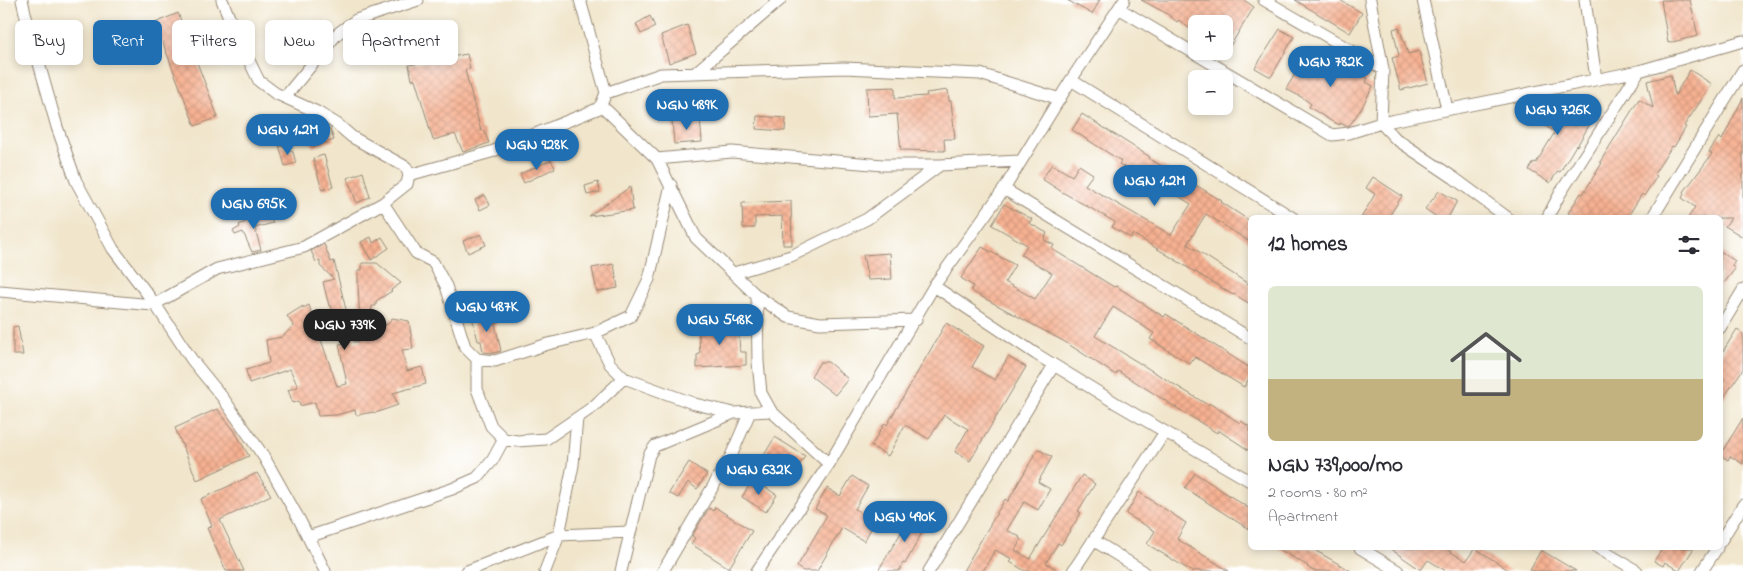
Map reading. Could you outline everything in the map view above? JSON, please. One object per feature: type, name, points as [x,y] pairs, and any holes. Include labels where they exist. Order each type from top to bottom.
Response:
[{"type":"street","points":[[22,0],[57,127],[76,181],[113,249],[264,457],[325,571]]},
{"type":"street","points":[[0,291],[154,304],[217,269],[304,247],[383,202],[407,184],[409,176],[406,167],[352,137],[337,124],[317,112],[275,93],[259,81],[222,0]]},
{"type":"street","points":[[285,97],[337,34],[356,20],[418,0]]},
{"type":"street","points":[[409,176],[491,152],[588,113],[602,105],[606,93],[580,0]]},
{"type":"street","points":[[695,73],[780,0]]},
{"type":"street","points":[[1264,0],[1383,68]]},
{"type":"street","points":[[1370,0],[1383,68],[1381,123],[1396,139],[1504,215]]},
{"type":"street","points":[[1423,0],[1447,109]]},
{"type":"street","points":[[1584,0],[1596,79]]},
{"type":"street","points":[[758,571],[829,464],[916,320],[934,286],[1004,189],[1071,80],[1122,4],[1332,135],[1350,133],[1381,123],[1447,109],[1638,71],[1743,41]]},
{"type":"street","points":[[606,93],[661,74],[844,68],[980,74],[1060,98]]},
{"type":"street","points":[[1654,215],[1743,70]]},
{"type":"street","points":[[1549,215],[1561,192],[1638,71]]},
{"type":"street","points":[[1071,80],[1288,215]]},
{"type":"street","points":[[602,105],[657,159],[696,238],[757,296],[788,317],[820,323],[916,320]]},
{"type":"street","points":[[657,159],[732,152],[883,165],[1020,162]]},
{"type":"street","points":[[734,273],[791,256],[867,219],[940,165]]},
{"type":"street","points":[[477,360],[495,361],[548,344],[595,333],[631,316],[648,279],[671,184]]},
{"type":"street","points":[[1004,189],[1248,337]]},
{"type":"street","points":[[383,202],[416,253],[433,262],[446,286],[465,347],[477,360],[477,389],[480,398],[491,426],[504,439],[517,441],[546,439],[594,406],[624,378]]},
{"type":"street","points":[[934,286],[1054,365],[1248,481]]},
{"type":"street","points":[[1723,323],[1743,290]]},
{"type":"street","points":[[757,296],[758,362],[761,393],[771,411],[829,464]]},
{"type":"street","points":[[595,333],[610,364],[624,378],[695,404],[734,413],[771,411]]},
{"type":"street","points":[[929,571],[1054,365]]},
{"type":"street","points":[[663,571],[731,456],[750,412]]},
{"type":"street","points":[[621,571],[648,455],[655,446],[734,413]]},
{"type":"street","points":[[546,571],[559,535],[573,465],[577,418]]},
{"type":"street","points":[[1073,571],[1165,432]]},
{"type":"street","points":[[308,537],[452,489],[477,478],[492,461],[504,439]]},
{"type":"street","points":[[1723,537],[1743,506]]},
{"type":"street","points":[[467,571],[559,535],[630,532]]},
{"type":"street","points":[[1093,540],[1143,571]]},
{"type":"street","points":[[1363,550],[1398,571]]},
{"type":"street","points":[[1601,550],[1637,571]]},
{"type":"street","points":[[1702,571],[1716,550]]},
{"type":"building","points":[[1067,0],[1100,0],[1092,14]]},
{"type":"building","points":[[1141,0],[1244,0],[1254,7],[1233,41],[1233,15],[1188,15],[1188,27],[1179,20],[1177,22],[1166,13]]},
{"type":"building","points":[[1295,0],[1340,0],[1362,13],[1350,33]]},
{"type":"building","points":[[1661,0],[1690,0],[1698,36],[1668,43]]},
{"type":"building","points":[[178,13],[181,20],[172,20],[172,65],[198,65],[218,117],[195,126],[162,41],[162,20]]},
{"type":"building","points":[[650,16],[655,27],[641,34],[636,24]]},
{"type":"building","points":[[687,25],[696,53],[669,63],[661,35]]},
{"type":"building","points":[[1399,27],[1408,54],[1419,51],[1428,83],[1401,90],[1392,58],[1399,56],[1393,29]]},
{"type":"building","points":[[1280,29],[1294,37],[1271,77],[1255,68]]},
{"type":"building","points":[[1310,49],[1336,65],[1337,62],[1368,78],[1366,82],[1373,86],[1350,125],[1346,126],[1340,123],[1340,125],[1331,121],[1309,107],[1311,104],[1303,98],[1286,89]]},
{"type":"building","points":[[467,54],[470,69],[465,70],[481,131],[484,130],[489,143],[463,152],[455,134],[433,140],[415,79],[412,80],[409,65],[458,65],[458,56]]},
{"type":"building","points":[[1690,70],[1712,84],[1684,126],[1686,127],[1674,147],[1672,146],[1654,174],[1657,176],[1644,196],[1642,194],[1629,215],[1571,215],[1568,213],[1581,193],[1583,194],[1602,163],[1600,162],[1639,99],[1653,108],[1647,81],[1671,75],[1675,95]]},
{"type":"building","points":[[895,87],[895,98],[927,96],[926,93],[948,90],[955,139],[944,139],[945,151],[901,150],[897,114],[868,116],[867,88]]},
{"type":"building","points":[[1542,98],[1570,115],[1576,106],[1594,117],[1560,172],[1558,171],[1550,183],[1529,170],[1534,162],[1536,163],[1555,132],[1528,115],[1538,99]]},
{"type":"building","points":[[1743,98],[1743,237],[1725,226],[1731,218],[1723,218],[1723,215],[1690,215],[1695,207],[1682,198],[1683,193],[1712,154],[1709,152],[1719,137],[1722,140]]},
{"type":"building","points":[[1082,114],[1150,157],[1149,159],[1222,201],[1248,220],[1248,241],[1206,214],[1187,244],[1248,284],[1248,303],[1133,234],[1131,238],[1112,227],[1115,222],[1042,179],[1052,164],[1072,176],[1079,165],[1093,174],[1085,185],[1171,235],[1191,204],[1164,187],[1163,189],[1119,164],[1121,161],[1072,130]]},
{"type":"building","points":[[757,116],[786,118],[785,131],[756,129]]},
{"type":"building","points":[[700,117],[702,142],[674,144],[672,120]]},
{"type":"building","points":[[314,122],[317,129],[326,126],[330,129],[334,140],[313,147],[304,126]]},
{"type":"building","points":[[279,145],[293,152],[296,163],[285,166]]},
{"type":"building","points":[[324,155],[333,187],[322,190],[313,158]]},
{"type":"building","points":[[551,160],[555,168],[524,183],[520,174]]},
{"type":"building","points":[[363,172],[370,197],[357,203],[347,178]]},
{"type":"building","points":[[1373,177],[1402,196],[1390,215],[1363,215],[1375,194],[1366,188]]},
{"type":"building","points":[[598,182],[600,192],[587,195],[585,186]]},
{"type":"building","points":[[630,187],[633,210],[589,216]]},
{"type":"building","points":[[1439,191],[1457,201],[1450,215],[1434,215],[1425,209]]},
{"type":"building","points":[[485,195],[490,205],[480,210],[475,200]]},
{"type":"building","points":[[791,201],[792,245],[783,245],[782,216],[755,217],[755,228],[743,228],[742,203]]},
{"type":"building","points":[[1004,204],[1032,219],[1029,223],[1047,233],[1044,240],[1054,245],[1052,249],[1114,287],[1116,286],[1164,317],[1166,314],[1248,367],[1248,380],[1244,387],[1195,357],[1190,364],[1150,339],[1154,333],[1113,307],[1095,336],[1208,405],[1209,403],[1240,423],[1241,421],[1248,426],[1248,450],[1218,430],[1217,433],[1118,371],[1116,375],[1065,342],[971,291],[973,286],[961,278],[982,247],[1015,265],[1005,282],[1035,299],[1052,273],[1021,255],[1027,245],[992,225]]},
{"type":"building","points":[[267,212],[273,223],[255,228],[261,250],[252,252],[243,232],[235,235],[233,231],[240,227],[239,225]]},
{"type":"building","points":[[481,234],[486,245],[468,253],[463,241]]},
{"type":"building","points":[[371,237],[373,243],[382,237],[389,248],[371,260],[361,242]]},
{"type":"building","points":[[324,244],[331,262],[334,261],[354,342],[361,341],[358,270],[362,270],[362,263],[377,263],[401,283],[376,301],[376,306],[372,306],[370,329],[388,324],[392,318],[409,321],[413,349],[402,350],[407,371],[422,367],[426,384],[393,393],[398,405],[375,413],[356,415],[355,410],[336,415],[318,416],[315,402],[300,406],[299,401],[293,403],[288,390],[298,387],[290,369],[249,383],[246,370],[269,363],[266,340],[282,337],[294,326],[287,316],[303,306],[303,308],[309,305],[337,386],[347,384],[339,344],[347,343],[335,315],[333,316],[331,305],[329,306],[323,282],[334,279],[320,266],[320,260],[316,262],[311,251]]},
{"type":"building","points":[[890,253],[892,279],[868,280],[863,255]]},
{"type":"building","points":[[1723,253],[1735,261],[1732,266],[1735,269],[1723,284]]},
{"type":"building","points":[[614,264],[618,288],[597,292],[592,268]]},
{"type":"building","points":[[484,314],[485,317],[497,314],[498,323],[495,324],[501,351],[493,353],[483,352],[472,317]]},
{"type":"building","points":[[698,323],[738,323],[740,352],[746,352],[746,365],[697,368],[697,355],[700,354]]},
{"type":"building","points":[[946,323],[984,346],[972,367],[995,380],[1008,357],[1026,367],[970,461],[955,452],[968,429],[944,415],[929,439],[905,425],[888,456],[871,446],[885,423],[887,425]]},
{"type":"building","points":[[18,326],[23,355],[13,355],[13,327]]},
{"type":"building","points":[[1737,329],[1743,334],[1743,369],[1723,399],[1724,379],[1723,351]]},
{"type":"building","points":[[820,362],[828,362],[848,379],[835,395],[811,376]]},
{"type":"building","points":[[217,409],[234,430],[249,456],[197,480],[175,428]]},
{"type":"building","points":[[1743,418],[1743,464],[1730,456],[1728,460],[1723,457],[1723,450]]},
{"type":"building","points":[[775,437],[805,456],[793,476],[763,457]]},
{"type":"building","points":[[1038,449],[1052,457],[1038,482],[1050,489],[1038,510],[1024,502],[1007,530],[1020,537],[1021,540],[1015,550],[1030,559],[1082,475],[1095,484],[1078,511],[1081,513],[1061,545],[1058,543],[1046,563],[1060,571],[1025,571],[1010,562],[1012,559],[995,550],[983,571],[963,571],[1005,499],[1008,501]]},
{"type":"building","points":[[689,462],[707,474],[697,489],[688,482],[678,498],[669,493]]},
{"type":"building","points":[[257,473],[271,495],[220,520],[244,571],[226,571],[207,528],[212,526],[201,499]]},
{"type":"building","points":[[1195,473],[1248,508],[1248,529],[1185,488]]},
{"type":"building","points":[[852,476],[868,486],[855,509],[875,522],[864,541],[842,528],[817,571],[803,571],[797,567],[827,515],[815,509],[827,488],[840,496]]},
{"type":"building","points":[[753,479],[777,495],[766,512],[742,497]]},
{"type":"building","points":[[1139,492],[1186,523],[1177,539],[1229,571],[1191,571],[1147,544],[1155,531],[1126,514]]},
{"type":"building","points":[[715,507],[752,531],[729,568],[691,544],[695,538],[692,536],[709,508],[713,511]]},
{"type":"building","points":[[916,510],[930,518],[905,564],[903,563],[899,571],[878,571],[902,531]]},
{"type":"building","points":[[1280,550],[1314,550],[1351,571],[1313,571]]},
{"type":"building","points":[[1392,550],[1447,550],[1466,561],[1474,550],[1478,550],[1510,571],[1446,571],[1428,560],[1421,570]]},
{"type":"building","points":[[1541,550],[1576,571],[1529,571]]},
{"type":"building","points":[[1662,550],[1693,550],[1679,571],[1665,562],[1663,566],[1654,561]]}]
